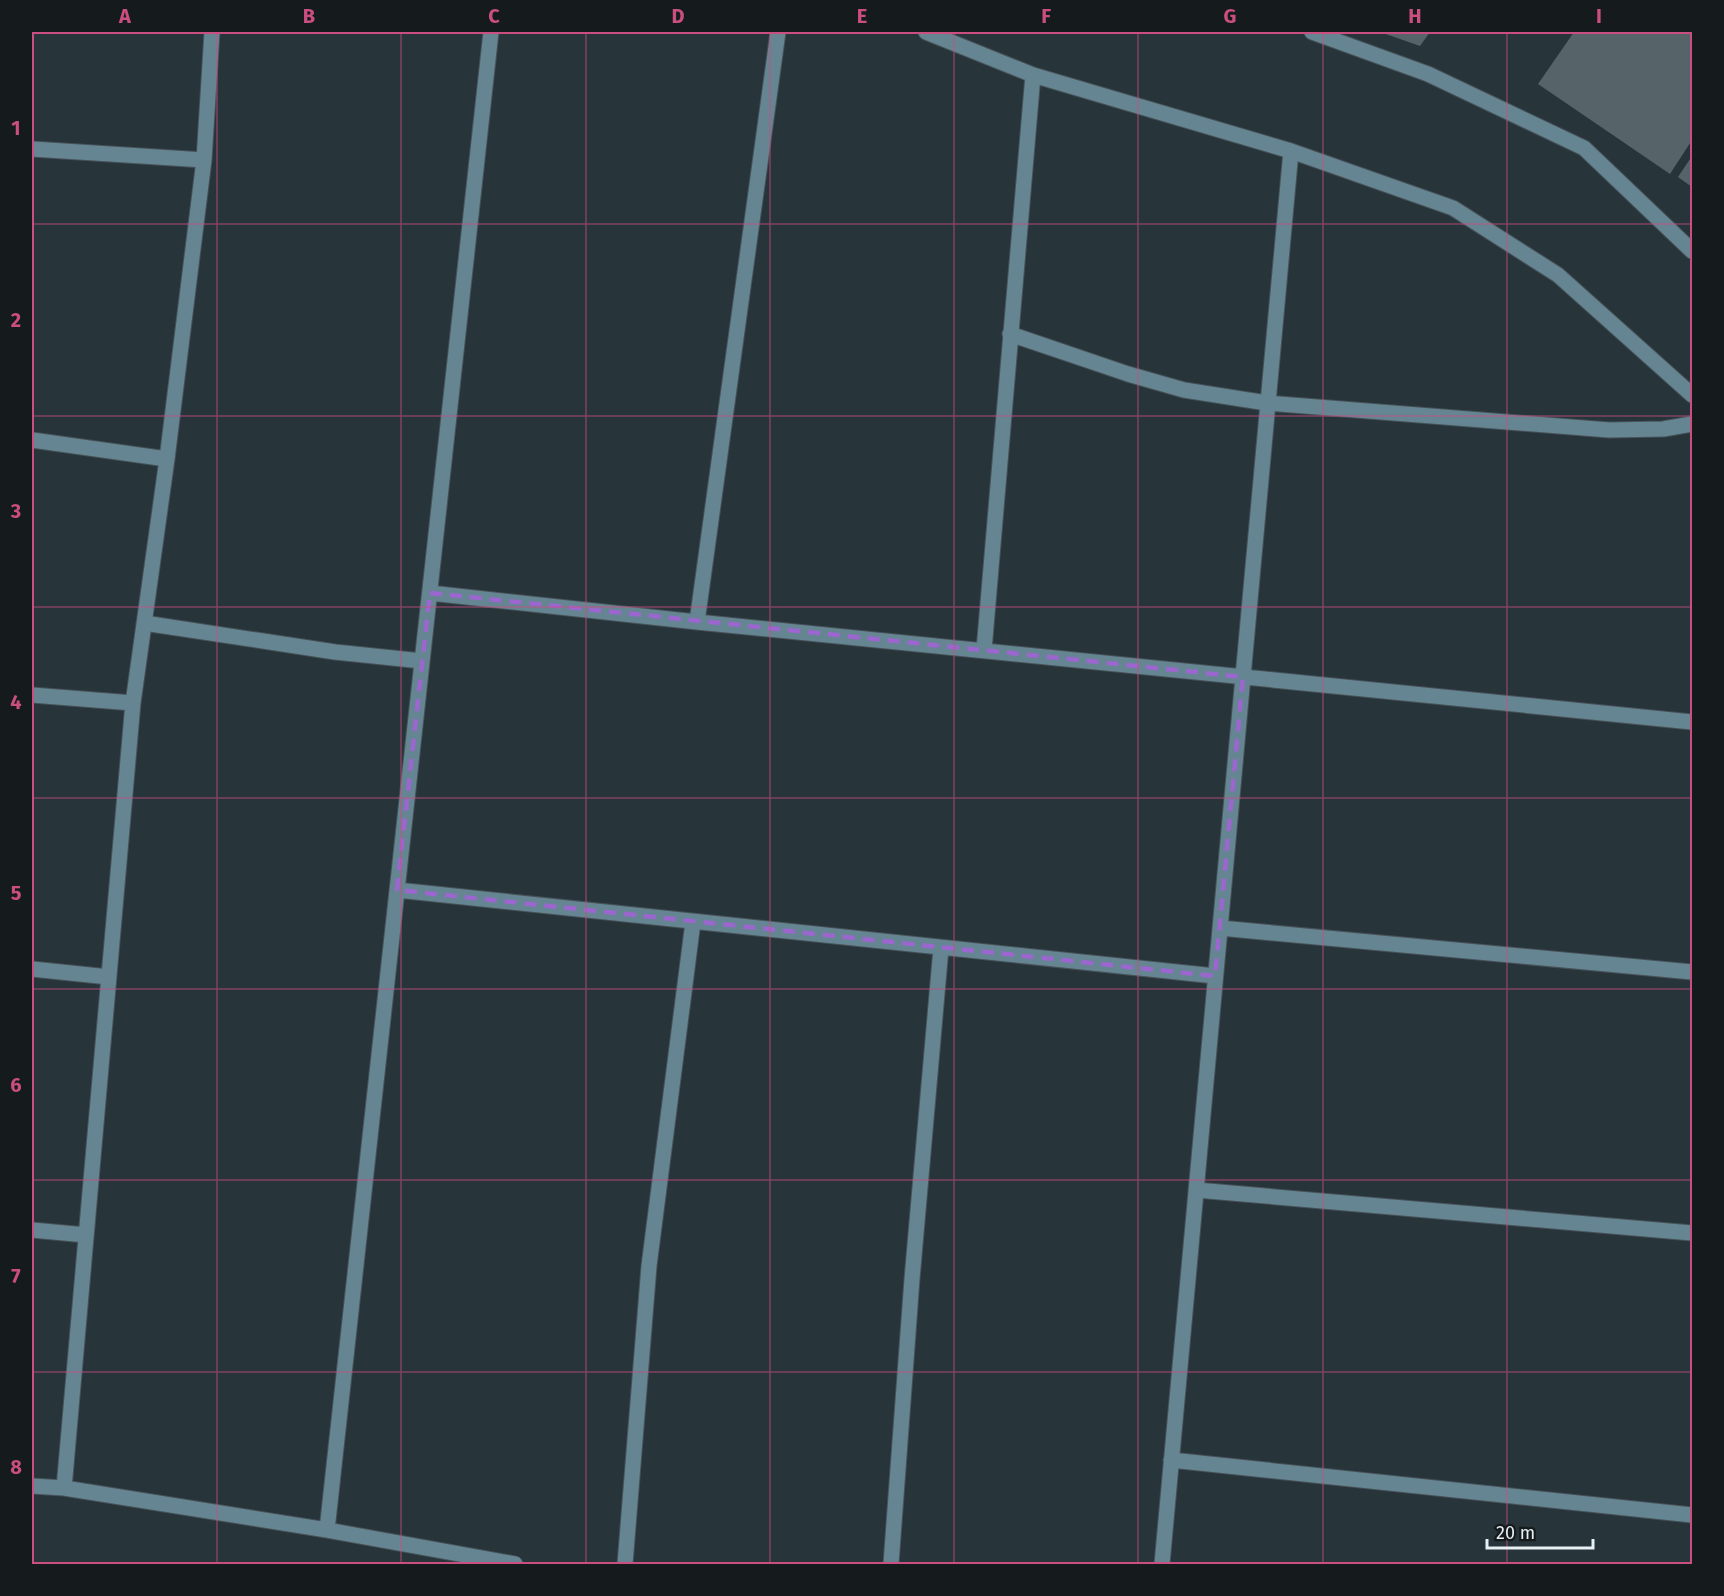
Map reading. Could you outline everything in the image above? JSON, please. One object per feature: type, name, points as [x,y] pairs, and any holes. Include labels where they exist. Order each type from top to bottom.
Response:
[{"type":"street","points":[[64,1488],[133,704],[167,459],[204,160],[212,32]]},
{"type":"street","points":[[327,1530],[491,32]]},
{"type":"street","points":[[697,622],[778,32]]},
{"type":"street","points":[[926,32],[1033,75],[1291,151],[1453,208],[1558,275],[1692,394]]},
{"type":"street","points":[[1312,32],[1428,74],[1584,148],[1692,251]]},
{"type":"street","points":[[984,650],[1033,75]]},
{"type":"street","points":[[32,149],[204,160]]},
{"type":"street","points":[[1162,1564],[1291,151]]},
{"type":"street","points":[[1010,334],[1128,374],[1184,390],[1268,404],[1609,430],[1663,429],[1692,424]]},
{"type":"street","points":[[32,440],[167,459]]},
{"type":"street","points":[[430,593],[1692,722]]},
{"type":"street","points":[[144,623],[335,652],[422,661]]},
{"type":"street","points":[[32,695],[133,704]]},
{"type":"street","points":[[397,890],[1215,976]]},
{"type":"street","points":[[625,1564],[649,1266],[693,922]]},
{"type":"street","points":[[1220,928],[1692,972]]},
{"type":"street","points":[[891,1564],[912,1279],[941,948]]},
{"type":"street","points":[[32,969],[109,977]]},
{"type":"street","points":[[1196,1190],[1692,1233]]},
{"type":"street","points":[[32,1230],[86,1235]]},
{"type":"street","points":[[1171,1460],[1692,1515]]},
{"type":"street","points":[[32,1486],[64,1488],[327,1530],[515,1564]]},
{"type":"highlighted area","points":[[430,593],[1243,677],[1215,976],[397,890]]},
{"type":"building","points":[[1380,32],[1430,32],[1420,46]]},
{"type":"building","points":[[1574,32],[1692,32],[1692,140],[1670,174],[1538,84]]},
{"type":"building","points":[[1692,156],[1692,187],[1678,177]]}]
